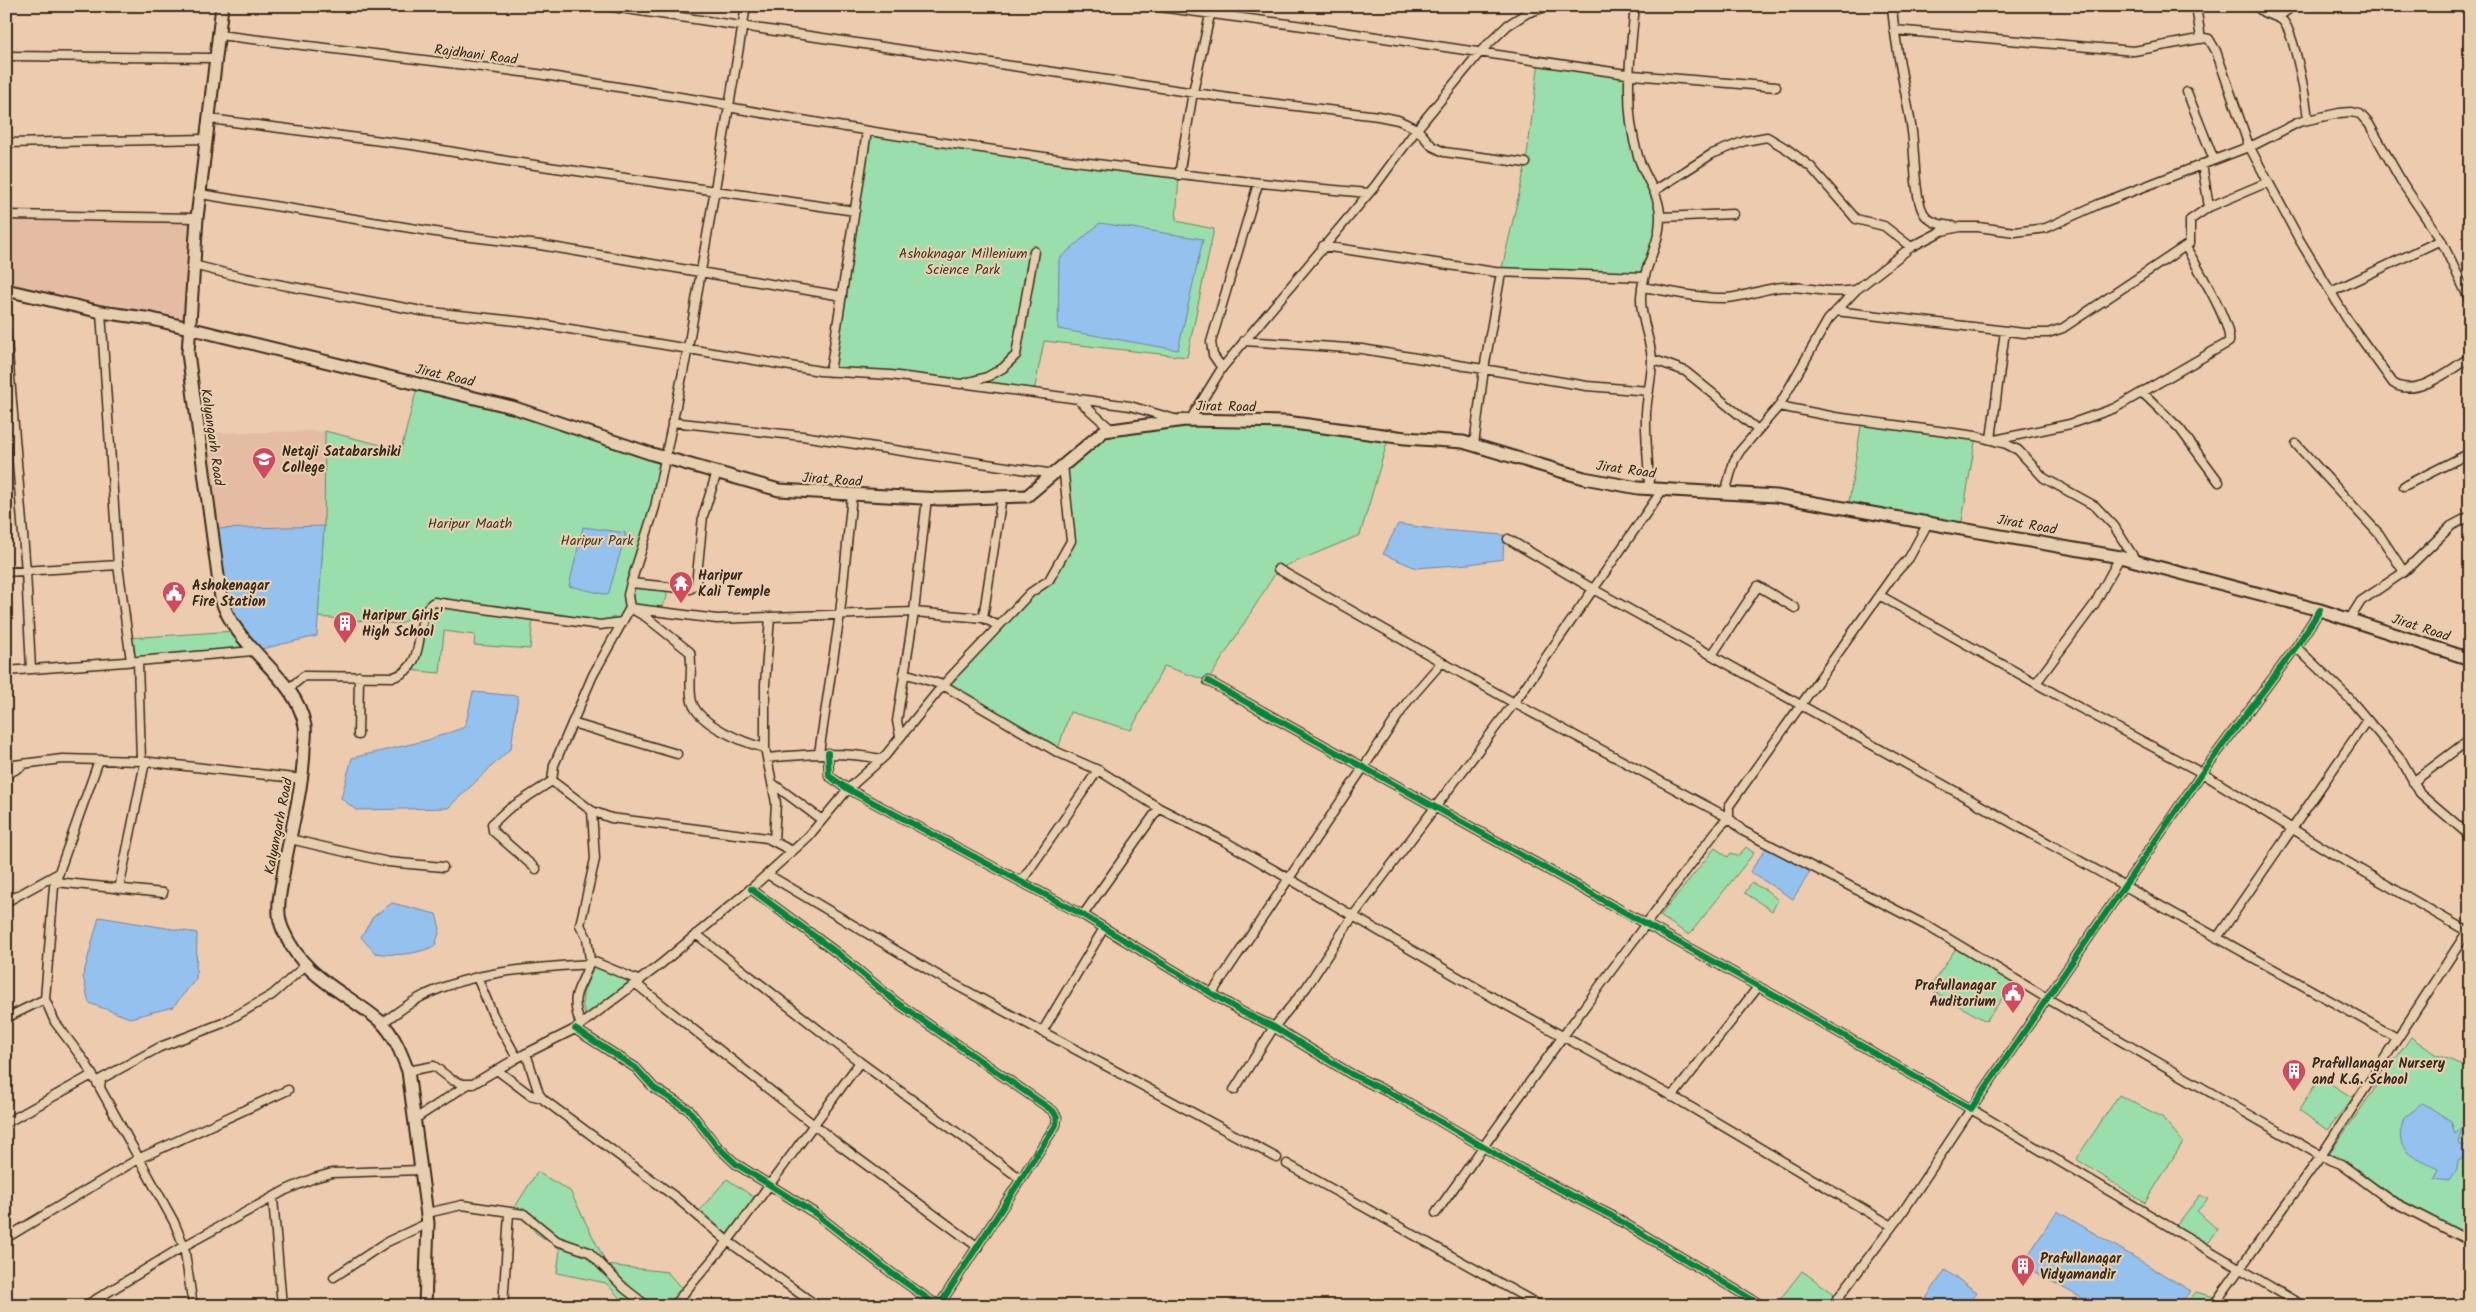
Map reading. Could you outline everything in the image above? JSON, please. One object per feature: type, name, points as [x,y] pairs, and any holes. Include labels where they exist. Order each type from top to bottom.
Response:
[{"type":"main road","name":"Kalyangarh Road","points":[[222,6],[200,194],[188,328],[190,386],[221,598],[226,615],[236,631],[288,689],[305,727],[303,779],[278,907],[282,928],[293,949],[306,965],[349,1000],[382,1023],[403,1057],[408,1071],[427,1218],[424,1306]]},
{"type":"main road","name":"Jirat Road","points":[[6,290],[101,312],[152,319],[512,406],[664,457],[779,490],[927,498],[1027,496],[1104,431],[1185,420],[1286,422],[1405,438],[1463,442],[1584,478],[1649,488],[1776,496],[1929,521],[2120,556],[2320,610],[2470,659]]},
{"type":"street","points":[[606,6],[1193,92],[1378,116],[1398,120],[1416,129],[1432,146],[1444,152],[1526,163]]},
{"type":"street","points":[[552,781],[554,765],[593,675],[630,608],[628,595],[654,507],[688,348],[746,6]]},
{"type":"street","points":[[1152,6],[1212,10],[1629,75],[1776,87]]},
{"type":"street","points":[[193,265],[245,278],[422,311],[534,323],[830,372],[890,374],[1075,398],[1144,409],[1185,420],[1222,368],[1368,193],[1416,129],[1480,52],[1508,25],[1527,13],[1549,6]]},
{"type":"street","points":[[1635,6],[1629,75],[1629,105],[1638,157],[1654,191],[1660,217],[1657,235],[1642,287],[1642,314],[1652,359],[1646,428],[1649,488]]},
{"type":"street","points":[[1892,6],[1894,30],[1912,131],[1920,201],[1923,213],[1931,221],[1960,227],[1978,227],[2015,232],[2046,228],[2099,204],[2249,146],[2308,120],[2351,112],[2360,114],[2369,124],[2403,184],[2441,240],[2470,301]]},
{"type":"street","points":[[2196,6],[2201,39]]},
{"type":"street","points":[[2257,6],[2266,14],[2278,17],[2287,26],[2304,89],[2308,120]]},
{"type":"street","points":[[2278,17],[2293,6]]},
{"type":"street","points":[[1179,175],[1193,92],[1212,10]]},
{"type":"street","points":[[1894,30],[2134,51],[2209,39],[2216,51],[2249,146],[2268,182],[2330,292],[2393,383],[2398,387],[2408,387],[2432,381],[2470,357]]},
{"type":"street","name":"Rajdhani Road","points":[[219,35],[538,74],[867,131],[1047,159],[1258,184],[1368,193]]},
{"type":"street","points":[[6,56],[216,58]]},
{"type":"street","points":[[2187,92],[2214,160]]},
{"type":"street","points":[[210,120],[412,145],[507,161],[855,211]]},
{"type":"street","points":[[830,372],[867,131]]},
{"type":"street","points":[[1654,191],[1712,154],[1745,141],[1767,137],[1811,167],[1856,219],[1884,226],[1911,247]]},
{"type":"street","points":[[6,143],[207,139]]},
{"type":"street","points":[[2202,164],[2209,207]]},
{"type":"street","points":[[1836,311],[2006,331],[2039,334],[2055,332],[2186,247],[2191,238],[2190,220],[2209,207],[2268,182]]},
{"type":"street","points":[[1222,368],[1213,355],[1211,342],[1258,184]]},
{"type":"street","points":[[200,194],[842,296]]},
{"type":"street","points":[[1660,217],[1733,214]]},
{"type":"street","points":[[6,215],[198,218]]},
{"type":"street","points":[[1726,493],[1734,461],[1740,451],[1779,406],[1818,334],[1836,311],[1856,290],[1911,247],[1942,231],[1960,227]]},
{"type":"street","points":[[2330,292],[2441,240]]},
{"type":"street","points":[[1323,246],[1501,272],[1644,277]]},
{"type":"street","points":[[1993,440],[2088,419],[2115,408],[2229,342],[2229,332],[2210,290],[2186,247]]},
{"type":"street","points":[[961,384],[987,378],[1003,368],[1016,355],[1034,251]]},
{"type":"street","points":[[1474,445],[1484,369],[1501,272]]},
{"type":"street","points":[[1642,287],[1724,298],[1747,296],[1773,288],[1784,287],[1833,293],[1856,290]]},
{"type":"street","points":[[101,312],[118,565],[135,661],[143,761],[119,889]]},
{"type":"street","points":[[6,329],[26,571],[30,670]]},
{"type":"street","points":[[1993,440],[2006,331]]},
{"type":"street","points":[[1244,341],[1362,349],[1588,386],[1649,391]]},
{"type":"street","points":[[1652,359],[1685,371],[1758,430]]},
{"type":"street","points":[[2143,393],[2180,430],[2219,482]]},
{"type":"street","points":[[1075,398],[1112,430]]},
{"type":"street","points":[[1779,406],[1822,415],[1993,440],[2018,450],[2044,478],[2095,506],[2114,526],[2136,561]]},
{"type":"street","points":[[672,422],[802,436],[1054,474]]},
{"type":"street","points":[[2296,444],[2379,534],[2404,572]]},
{"type":"street","points":[[2404,486],[2470,453]]},
{"type":"street","points":[[408,1071],[434,1066],[452,1080],[473,1084],[577,1026],[638,982],[751,889],[792,851],[848,789],[881,759],[943,685],[1030,593],[1049,580],[1071,541],[1063,466]]},
{"type":"street","points":[[631,583],[690,589],[696,585],[703,516],[717,472]]},
{"type":"street","points":[[1234,1090],[1274,1028],[1306,988],[1354,916],[1514,703],[1663,489]]},
{"type":"street","points":[[852,495],[824,753],[829,776],[848,789],[1083,915],[1351,1074],[1402,1099],[1483,1147],[1612,1216],[1763,1306]]},
{"type":"street","points":[[983,618],[1002,496]]},
{"type":"street","points":[[900,736],[897,721],[914,612],[927,498]]},
{"type":"street","points":[[2349,620],[2361,601],[2404,572],[2422,557],[2446,531],[2470,516]]},
{"type":"street","points":[[1436,1213],[1564,1037],[1609,971],[1721,825],[1729,818],[1729,806],[1879,595],[1909,558],[1929,521]]},
{"type":"street","points":[[1508,539],[1592,589],[2126,885],[2397,1038]]},
{"type":"street","points":[[2036,684],[2094,605],[2120,556]]},
{"type":"street","points":[[6,572],[118,565]]},
{"type":"street","points":[[1278,569],[1514,703],[1729,818],[1743,830],[1930,927],[2048,999],[2321,1156],[2342,1164],[2388,1199],[2470,1241]]},
{"type":"street","points":[[1712,655],[1758,586],[1795,608]]},
{"type":"street","points":[[1879,595],[2036,684],[2202,773],[2469,931],[2321,1156],[2213,1306]]},
{"type":"street","points":[[288,689],[304,676],[394,676],[407,670],[416,656],[426,610],[434,602],[591,624],[622,622]]},
{"type":"street","points":[[630,608],[717,619],[914,612],[983,618],[999,626]]},
{"type":"street","points":[[630,608],[646,617],[690,652],[692,703],[700,714],[710,724],[765,748]]},
{"type":"street","points":[[1832,1306],[1892,1226],[2202,773],[2296,647],[2320,610]]},
{"type":"street","points":[[770,617],[765,684],[765,748],[776,803],[774,841]]},
{"type":"street","points":[[2296,647],[2349,698],[2402,762],[2420,793],[2470,836]]},
{"type":"street","points":[[6,672],[253,651]]},
{"type":"street","points":[[1212,993],[1290,880],[1408,701],[1442,662]]},
{"type":"street","points":[[904,673],[943,685],[1057,752],[1098,770],[1159,808],[1226,842],[1564,1037],[1672,1097],[1892,1226]]},
{"type":"street","points":[[358,735],[359,676]]},
{"type":"street","points":[[1208,681],[1758,987],[1971,1109],[2303,1306]]},
{"type":"street","points":[[2217,938],[2367,720]]},
{"type":"street","points":[[572,723],[677,754]]},
{"type":"street","points":[[2414,782],[2470,739]]},
{"type":"street","points":[[767,758],[824,753],[854,754],[881,759]]},
{"type":"street","points":[[6,766],[62,759],[143,761],[303,779]]},
{"type":"street","points":[[99,760],[56,882],[48,944],[45,999],[55,1022],[100,1088],[174,1222],[184,1246],[193,1306]]},
{"type":"street","points":[[6,775],[26,764]]},
{"type":"street","points":[[1021,882],[1098,770]]},
{"type":"street","points":[[552,781],[592,811],[611,818],[767,838],[792,851]]},
{"type":"street","points":[[536,869],[493,831],[492,824],[507,810],[552,781]]},
{"type":"street","points":[[772,784],[822,820]]},
{"type":"street","points":[[1083,915],[1159,808]]},
{"type":"street","points":[[577,1026],[575,999],[577,989],[589,962],[587,938],[580,925],[595,859],[592,811]]},
{"type":"street","points":[[290,839],[388,862],[443,867]]},
{"type":"street","points":[[6,902],[59,873]]},
{"type":"street","points":[[767,874],[938,976],[1277,1158]]},
{"type":"street","points":[[56,882],[163,893]]},
{"type":"street","points":[[577,1026],[636,1068],[654,1088],[689,1110],[716,1145],[736,1164],[816,1214],[893,1274],[934,1303],[942,1301],[1056,1125],[1057,1118],[1052,1111],[896,1002],[841,956],[751,889]]},
{"type":"street","points":[[1042,1032],[1104,928]]},
{"type":"street","points":[[696,934],[860,1062],[1022,1179]]},
{"type":"street","points":[[382,1023],[425,995],[451,984],[477,977],[589,962],[638,982],[814,1125],[978,1246]]},
{"type":"street","points":[[100,1088],[101,1079],[152,1051],[224,1024],[272,995],[306,965]]},
{"type":"street","points":[[477,977],[493,1014],[518,1058]]},
{"type":"street","points":[[1672,1097],[1758,987]]},
{"type":"street","points":[[6,1018],[45,999]]},
{"type":"street","points":[[526,1054],[542,1098]]},
{"type":"street","points":[[673,1306],[728,1241],[860,1062]]},
{"type":"street","points":[[497,1070],[530,1095],[542,1098],[678,1199],[728,1241],[817,1306]]},
{"type":"street","points":[[6,1123],[92,1075]]},
{"type":"street","points":[[415,1119],[467,1084]]},
{"type":"street","points":[[6,1238],[138,1159],[288,1090]]},
{"type":"street","points":[[1287,1164],[1541,1306]]},
{"type":"street","points":[[84,1306],[96,1303],[184,1246],[314,1178],[332,1173],[421,1170]]},
{"type":"street","points":[[273,1198],[282,1306]]},
{"type":"street","points":[[334,1277],[427,1218],[462,1205],[524,1214],[557,1242],[589,1252],[624,1288],[647,1306]]},
{"type":"street","points":[[503,1306],[509,1213]]},
{"type":"shaded area","points":[[6,213],[197,218],[188,328],[6,290]]},
{"type":"shaded area","name":"Netaji Satabarshiki College","points":[[325,431],[324,526],[211,529],[197,433]]},
{"type":"green space","points":[[1539,61],[1629,75],[1632,128],[1660,217],[1644,277],[1501,273],[1526,163]]},
{"type":"green space","name":"Ashoknagar Millenium Science Park","points":[[867,131],[1179,175],[1176,221],[1214,229],[1187,357],[1044,341],[1034,392],[830,372]]},
{"type":"green space","points":[[418,384],[664,457],[655,507],[631,582],[666,587],[667,598],[658,612],[630,608],[615,624],[533,617],[530,649],[474,645],[475,635],[444,631],[440,673],[407,670],[429,605],[400,624],[318,617],[324,526],[325,431],[401,450]]},
{"type":"green space","points":[[1862,420],[1976,436],[1961,527],[1848,508]]},
{"type":"green space","points":[[1217,421],[1389,436],[1360,535],[1278,569],[1208,681],[1164,666],[1131,730],[1070,712],[1057,752],[943,685],[1049,579],[1071,541],[1063,465],[1104,431]]},
{"type":"green space","points":[[235,631],[253,651],[131,661],[128,638]]},
{"type":"green space","points":[[1746,847],[1754,853],[1689,935],[1660,916],[1715,848],[1728,857],[1731,853],[1738,856]]},
{"type":"green space","points":[[1751,883],[1766,890],[1778,900],[1772,911],[1745,893]]},
{"type":"green space","points":[[1956,948],[2013,983],[1986,1021],[1929,989]]},
{"type":"green space","points":[[595,961],[637,981],[587,1019],[582,1002]]},
{"type":"green space","points":[[2411,1037],[2435,1054],[2470,1068],[2470,1236],[2392,1195],[2348,1163],[2329,1154]]},
{"type":"green space","points":[[2320,1077],[2353,1098],[2327,1130],[2299,1110]]},
{"type":"green space","points":[[2119,1095],[2162,1117],[2183,1142],[2145,1203],[2076,1159]]},
{"type":"green space","points":[[537,1172],[570,1191],[607,1265],[667,1272],[693,1301],[690,1306],[627,1306],[606,1283],[557,1273],[560,1249],[536,1233],[515,1207]]},
{"type":"green space","points":[[727,1179],[758,1200],[728,1241],[696,1214]]},
{"type":"green space","points":[[2200,1195],[2208,1199],[2197,1211],[2217,1229],[2206,1245],[2176,1226]]},
{"type":"green space","points":[[1802,1271],[1836,1295],[1827,1306],[1780,1306],[1777,1303]]},
{"type":"green space","points":[[2196,1292],[2218,1298],[2212,1306],[2184,1306]]},
{"type":"water","points":[[1100,223],[1203,239],[1178,350],[1058,329],[1059,259]]},
{"type":"water","points":[[1398,524],[1441,530],[1504,535],[1503,559],[1416,568],[1383,554]]},
{"type":"water","points":[[324,526],[317,636],[253,651],[221,598],[211,529]]},
{"type":"water","points":[[583,527],[626,533],[608,595],[569,586]]},
{"type":"water","points":[[473,692],[518,696],[511,748],[448,808],[356,810],[341,798],[352,758],[428,740],[465,727]]},
{"type":"water","points":[[1768,845],[1810,872],[1793,899],[1750,872]]},
{"type":"water","points":[[392,903],[436,914],[440,929],[435,946],[405,954],[375,953],[361,937],[373,917]]},
{"type":"water","points":[[99,917],[197,933],[196,979],[173,1007],[130,1018],[89,1003],[83,976]]},
{"type":"water","points":[[2423,1103],[2451,1121],[2455,1134],[2462,1128],[2458,1144],[2470,1147],[2470,1156],[2458,1160],[2457,1169],[2449,1181],[2435,1179],[2439,1169],[2413,1156],[2403,1146],[2401,1130],[2404,1118]]},
{"type":"water","points":[[2057,1211],[2191,1291],[2177,1306],[2096,1306],[2022,1265]]},
{"type":"water","points":[[1945,1270],[1977,1292],[1968,1306],[1921,1306]]},
{"type":"cycle path","points":[[1208,681],[1779,998],[1971,1109],[2202,773],[2296,647],[2320,610]]},
{"type":"cycle path","points":[[828,753],[829,776],[848,789],[1083,915],[1242,1012],[1274,1027],[1351,1074],[1402,1099],[1521,1169],[1612,1216],[1763,1306]]},
{"type":"cycle path","points":[[575,1029],[636,1068],[654,1088],[689,1110],[716,1145],[736,1164],[816,1214],[893,1274],[934,1303],[942,1301],[1056,1125],[1057,1117],[1053,1111],[896,1002],[841,956],[751,889]]},
{"type":"place","name":"Netaji Satabarshiki College","points":[[264,480]]},
{"type":"place","name":"Haripur Kali Temple","points":[[681,604]]},
{"type":"place","name":"Ashokenagar Fire Station","points":[[174,614]]},
{"type":"place","name":"Haripur Girls' High School","points":[[345,644]]},
{"type":"place","name":"Prafullanagar Auditorium","points":[[2013,1014]]},
{"type":"place","name":"Prafullanagar Nursery and K.G. School","points":[[2294,1092]]},
{"type":"place","name":"Prafullanagar Vidyamandir","points":[[2023,1287]]},
{"type":"park label","name":"Haripur Maath","points":[[470,523]]},
{"type":"park label","name":"Haripur Park","points":[[597,540]]}]
